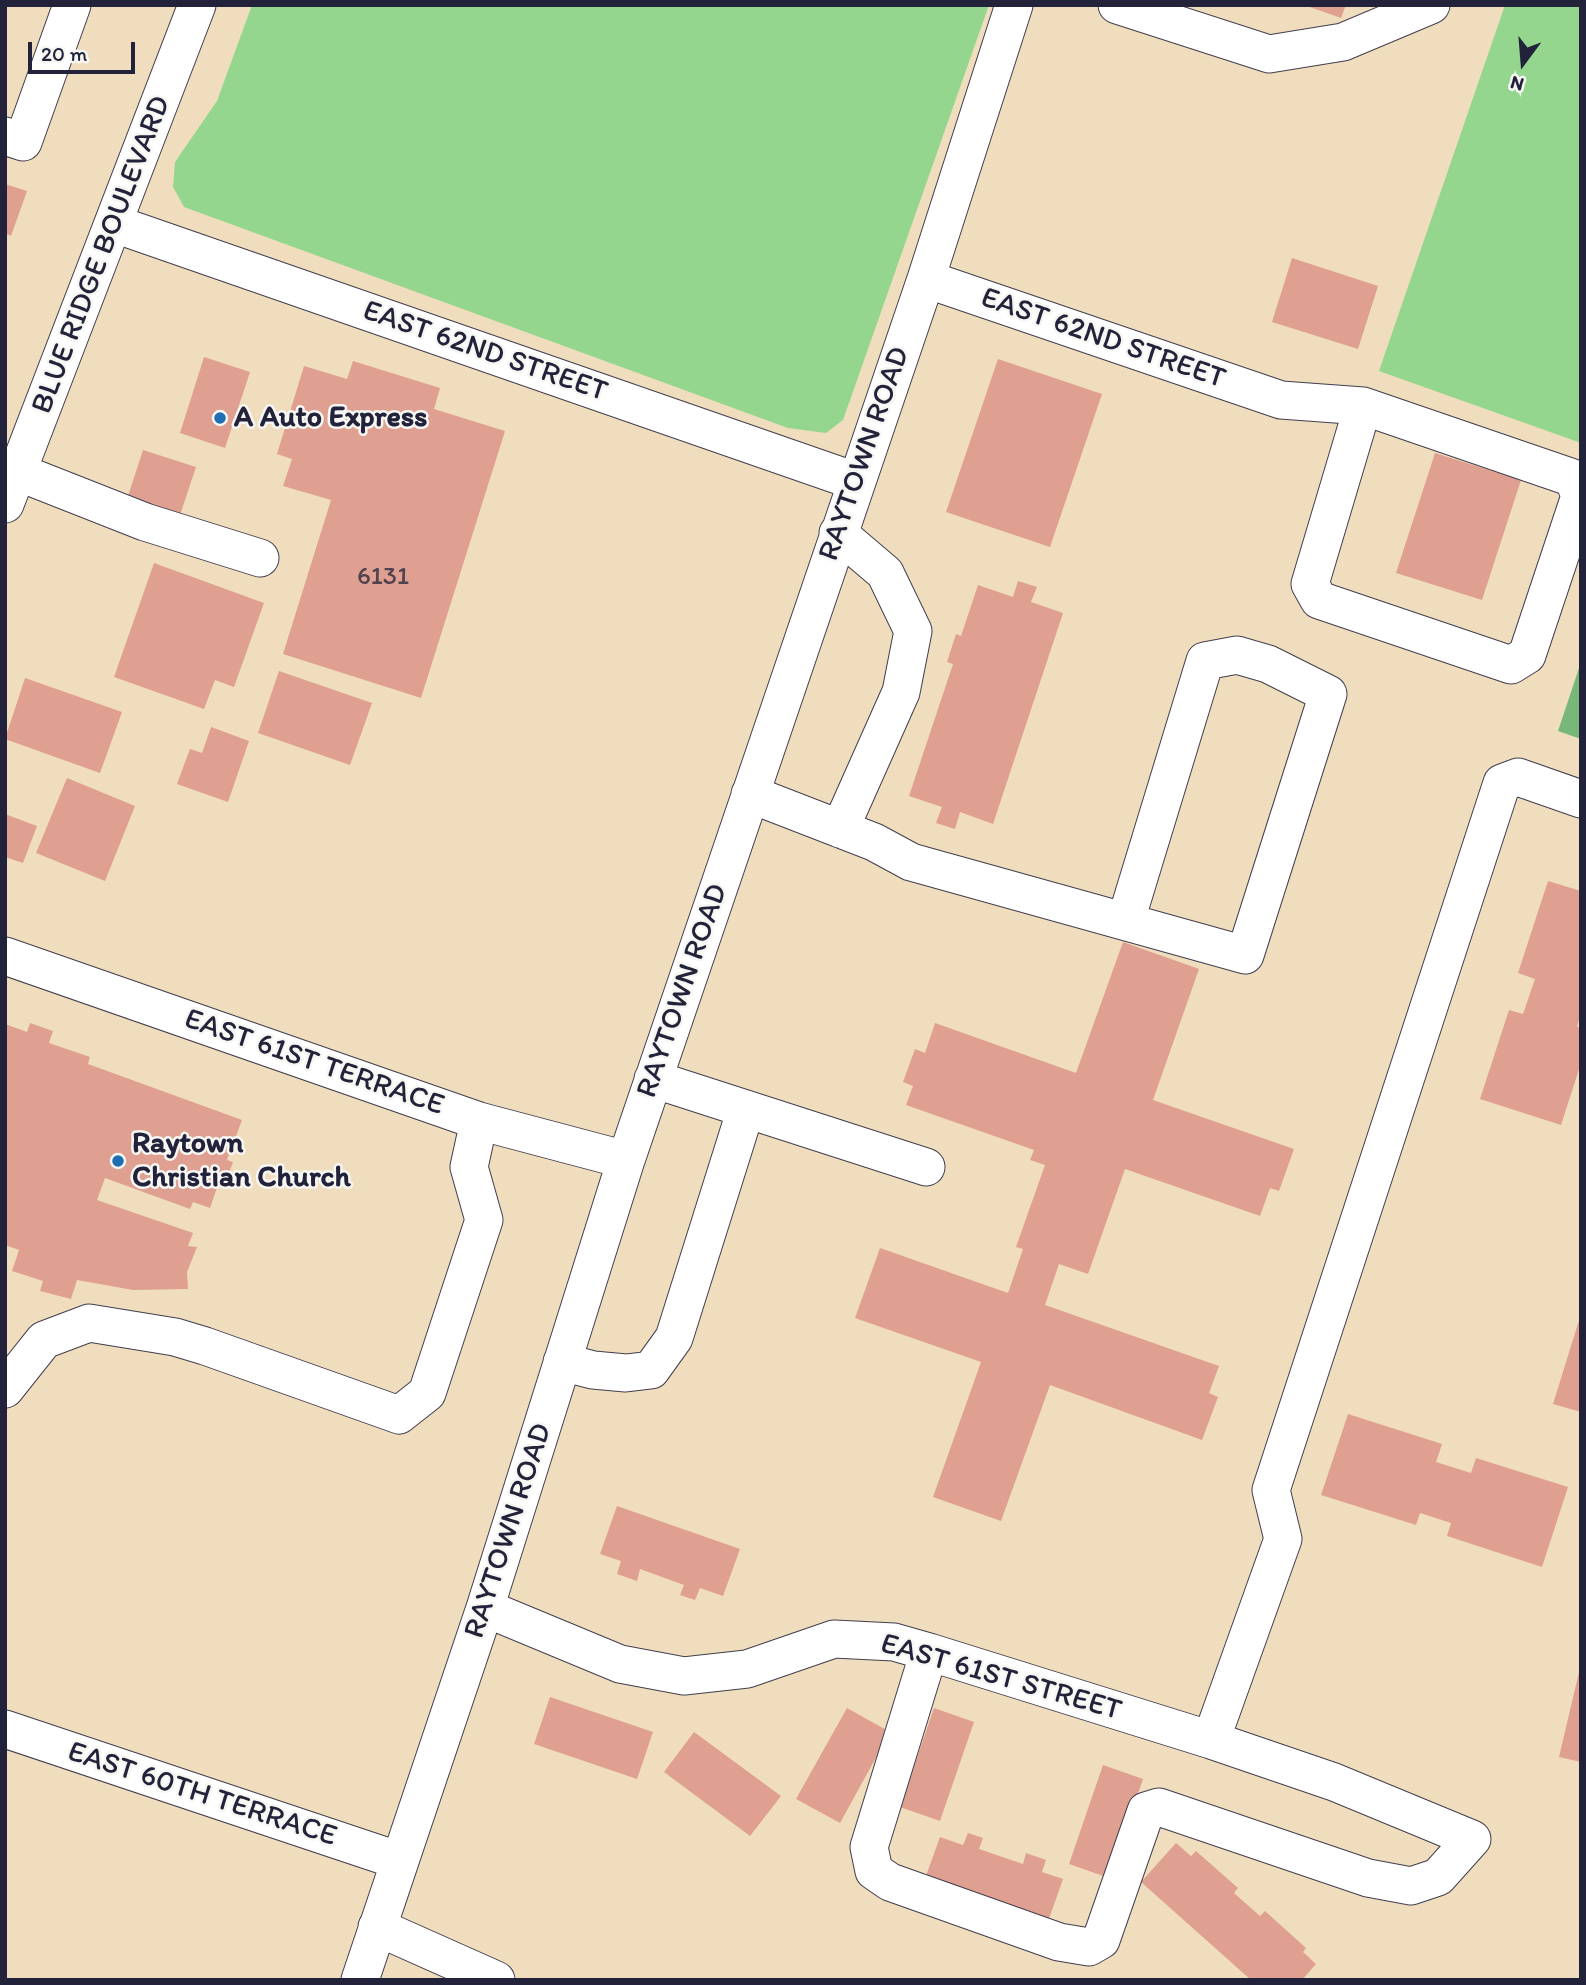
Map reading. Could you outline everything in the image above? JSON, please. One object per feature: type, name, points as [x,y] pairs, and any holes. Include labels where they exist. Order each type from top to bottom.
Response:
[{"type":"street","points":[[5,136],[23,142],[72,5]]},
{"type":"street","name":"BLUE RIDGE BOULEVARD","points":[[12,488],[116,224],[197,5]]},
{"type":"street","name":"RAYTOWN ROAD","points":[[360,1980],[485,1608],[626,1160],[926,279],[1014,5]]},
{"type":"street","points":[[1117,5],[1269,54],[1343,42],[1431,5]]},
{"type":"street","name":"EAST 62ND STREET","points":[[116,224],[855,481]]},
{"type":"street","name":"EAST 62ND STREET","points":[[926,279],[1281,400],[1363,407],[1573,478],[1580,496],[1527,655],[1511,665],[1320,600],[1310,584],[1363,407]]},
{"type":"street","points":[[12,488],[145,522],[260,558]]},
{"type":"street","points":[[838,533],[885,573],[913,631],[901,692],[840,829]]},
{"type":"street","points":[[750,794],[874,842],[911,862],[1245,955],[1328,694],[1268,664],[1237,655],[1205,661],[1126,920]]},
{"type":"street","points":[[1211,1740],[1283,1539],[1271,1490],[1502,783],[1518,777],[1581,799]]},
{"type":"street","name":"EAST 61ST TERRACE","points":[[5,956],[479,1121],[626,1160]]},
{"type":"street","points":[[653,1079],[926,1167]]},
{"type":"street","points":[[562,1362],[593,1370],[626,1373],[651,1370],[674,1338],[746,1109]]},
{"type":"street","points":[[5,1389],[44,1340],[89,1324],[175,1337],[399,1415],[427,1394],[484,1220],[469,1167],[479,1121]]},
{"type":"street","name":"EAST 61ST STREET","points":[[485,1608],[620,1664],[684,1676],[747,1669],[834,1639],[894,1642],[929,1652],[1211,1740],[1334,1782],[1472,1839],[1438,1877],[1411,1886],[1368,1878],[1159,1807],[1146,1811],[1101,1940],[1089,1947],[1059,1942],[890,1882],[874,1871],[869,1847],[929,1652]]},
{"type":"street","name":"EAST 60TH TERRACE","points":[[5,1729],[400,1861]]},
{"type":"street","points":[[377,1927],[496,1980]]},
{"type":"green space","points":[[252,5],[989,5],[843,420],[826,433],[788,428],[184,207],[173,187],[175,162],[217,101]]},
{"type":"green space","points":[[1505,5],[1581,5],[1581,443],[1379,371]]},
{"type":"green space","points":[[1581,662],[1581,739],[1558,731]]},
{"type":"building","points":[[1304,5],[1346,5],[1341,18]]},
{"type":"building","points":[[5,184],[27,191],[11,236],[5,233]]},
{"type":"building","points":[[1292,258],[1378,286],[1358,349],[1272,322]]},
{"type":"building","points":[[204,357],[250,372],[225,448],[180,433]]},
{"type":"building","points":[[998,359],[1102,394],[1050,547],[946,512]]},
{"type":"building","points":[[353,361],[440,388],[434,409],[505,431],[421,698],[283,654],[331,500],[283,486],[292,459],[277,454],[304,366],[347,379]]},
{"type":"building","points":[[143,450],[196,467],[178,521],[126,502]]},
{"type":"building","points":[[1435,453],[1521,480],[1482,600],[1396,573]]},
{"type":"building","points":[[154,563],[264,603],[234,687],[215,680],[204,709],[114,677]]},
{"type":"building","points":[[1018,581],[1037,587],[1031,602],[1063,613],[993,824],[960,812],[955,829],[936,823],[942,807],[909,796],[953,664],[947,662],[956,634],[961,636],[978,585],[1013,597]]},
{"type":"building","points":[[279,671],[372,703],[350,765],[258,733]]},
{"type":"building","points":[[25,678],[122,712],[100,773],[5,739]]},
{"type":"building","points":[[211,727],[249,741],[228,802],[177,784],[190,749],[202,753]]},
{"type":"building","points":[[67,778],[135,806],[105,881],[36,853]]},
{"type":"building","points":[[5,814],[37,826],[23,863],[5,857]]},
{"type":"building","points":[[1548,881],[1581,891],[1581,1013],[1577,1027],[1581,1028],[1581,1063],[1561,1125],[1480,1099],[1509,1010],[1523,1014],[1535,979],[1518,973]]},
{"type":"building","points":[[1123,942],[1199,969],[1153,1100],[1294,1149],[1279,1191],[1270,1188],[1260,1216],[1125,1169],[1088,1274],[1059,1264],[1045,1305],[1219,1366],[1209,1393],[1218,1397],[1202,1440],[1050,1385],[1001,1521],[933,1497],[981,1362],[855,1318],[880,1248],[1008,1293],[1023,1249],[1016,1247],[1045,1165],[1030,1160],[1034,1150],[906,1105],[913,1086],[903,1082],[915,1049],[925,1053],[935,1023],[1076,1073]]},
{"type":"building","name":"Raytown Christian Church","points":[[30,1023],[53,1031],[49,1043],[90,1057],[88,1064],[242,1120],[227,1160],[233,1162],[226,1181],[220,1179],[210,1208],[193,1202],[190,1209],[105,1178],[97,1200],[193,1233],[188,1246],[197,1247],[187,1272],[188,1289],[133,1290],[77,1280],[71,1299],[40,1291],[43,1281],[12,1271],[19,1250],[5,1245],[5,1024],[27,1032]]},
{"type":"building","points":[[1581,1317],[1581,1412],[1553,1404]]},
{"type":"building","points":[[1348,1414],[1442,1444],[1436,1462],[1471,1473],[1476,1458],[1568,1487],[1542,1567],[1447,1536],[1451,1523],[1420,1513],[1416,1525],[1321,1495]]},
{"type":"building","points":[[617,1506],[740,1549],[723,1596],[700,1588],[695,1600],[680,1595],[684,1585],[640,1569],[637,1581],[617,1574],[621,1561],[600,1554]]},
{"type":"building","points":[[1581,1669],[1581,1762],[1559,1757]]},
{"type":"building","points":[[550,1697],[653,1732],[637,1779],[534,1744]]},
{"type":"building","points":[[847,1708],[890,1732],[840,1823],[796,1799]]},
{"type":"building","points":[[934,1708],[974,1722],[940,1821],[900,1807]]},
{"type":"building","points":[[694,1732],[781,1796],[750,1836],[664,1772]]},
{"type":"building","points":[[1103,1765],[1143,1779],[1109,1878],[1069,1864]]},
{"type":"building","points":[[968,1833],[983,1838],[979,1849],[1023,1864],[1026,1853],[1046,1860],[1042,1872],[1063,1879],[1046,1927],[923,1884],[940,1837],[963,1845]]},
{"type":"building","points":[[1176,1843],[1191,1856],[1196,1851],[1238,1888],[1234,1893],[1260,1916],[1265,1911],[1306,1948],[1303,1952],[1316,1964],[1302,1980],[1251,1980],[1141,1882]]},
{"type":"place","name":"A Auto Express","points":[[220,418]]},
{"type":"place","name":"Raytown Christian Church","points":[[118,1161]]}]
